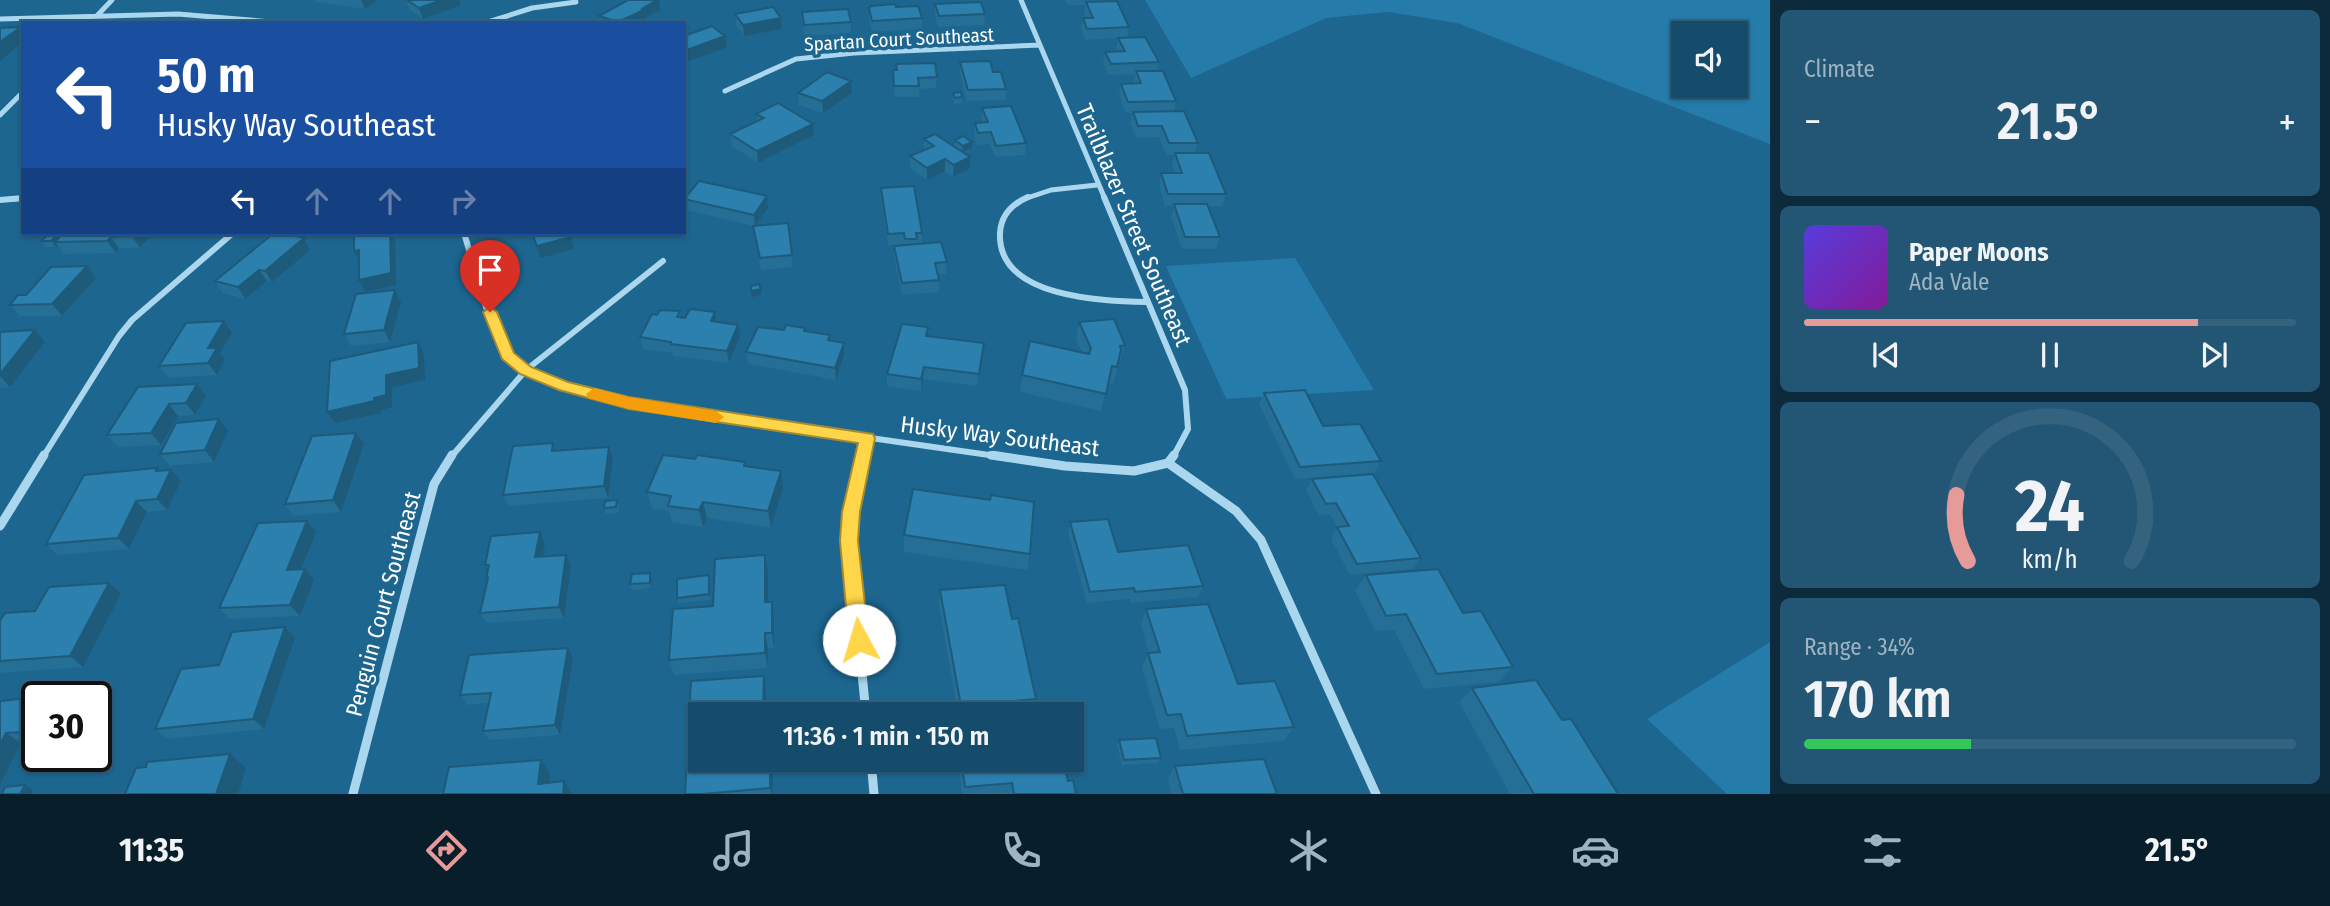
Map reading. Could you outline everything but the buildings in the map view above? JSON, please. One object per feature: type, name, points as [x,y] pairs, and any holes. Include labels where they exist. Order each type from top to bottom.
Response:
[{"type":"street","points":[[92,21],[112,0]]},
{"type":"street","name":"Trailblazer Street Southeast","points":[[1021,0],[1185,390],[1190,418],[1184,446],[1168,463]]},
{"type":"street","points":[[491,21],[533,8],[576,2]]},
{"type":"street","points":[[0,19],[98,14],[207,14],[267,21]]},
{"type":"street","name":"Spartan Court Southeast","points":[[725,91],[796,59],[854,53],[1040,46]]},
{"type":"street","points":[[0,115],[21,94]]},
{"type":"street","points":[[1097,185],[1055,188],[1026,197],[1008,210],[999,223],[1001,248],[1006,259],[1029,279],[1050,289],[1086,299],[1148,302]]},
{"type":"street","points":[[0,200],[21,198]]},
{"type":"street","points":[[0,526],[119,335],[132,320],[231,235]]},
{"type":"street","name":"Husky Way Southeast","points":[[465,235],[498,338],[508,356],[526,370],[565,386],[629,403],[1065,466],[1134,471],[1168,463]]},
{"type":"street","name":"Penguin Court Southeast","points":[[353,794],[434,484],[454,452],[526,370],[663,261]]},
{"type":"street","points":[[865,702],[849,541],[851,512],[867,438]]},
{"type":"street","points":[[1168,463],[1236,511],[1261,540],[1376,794]]},
{"type":"street","points":[[872,772],[874,794]]},
{"type":"shaded area","points":[[1145,0],[1770,0],[1770,144],[1457,23],[1388,12],[1326,18],[1191,78]]},
{"type":"shaded area","points":[[1295,258],[1374,390],[1226,399],[1166,266]]},
{"type":"shaded area","points":[[1770,642],[1770,794],[1727,794],[1647,719]]},
{"type":"slow traffic","points":[[594,394],[629,403],[716,417]]},
{"type":"route","points":[[490,312],[498,338],[508,356],[526,370],[565,386],[629,403],[867,438],[851,512],[849,541],[859,640]]}]
